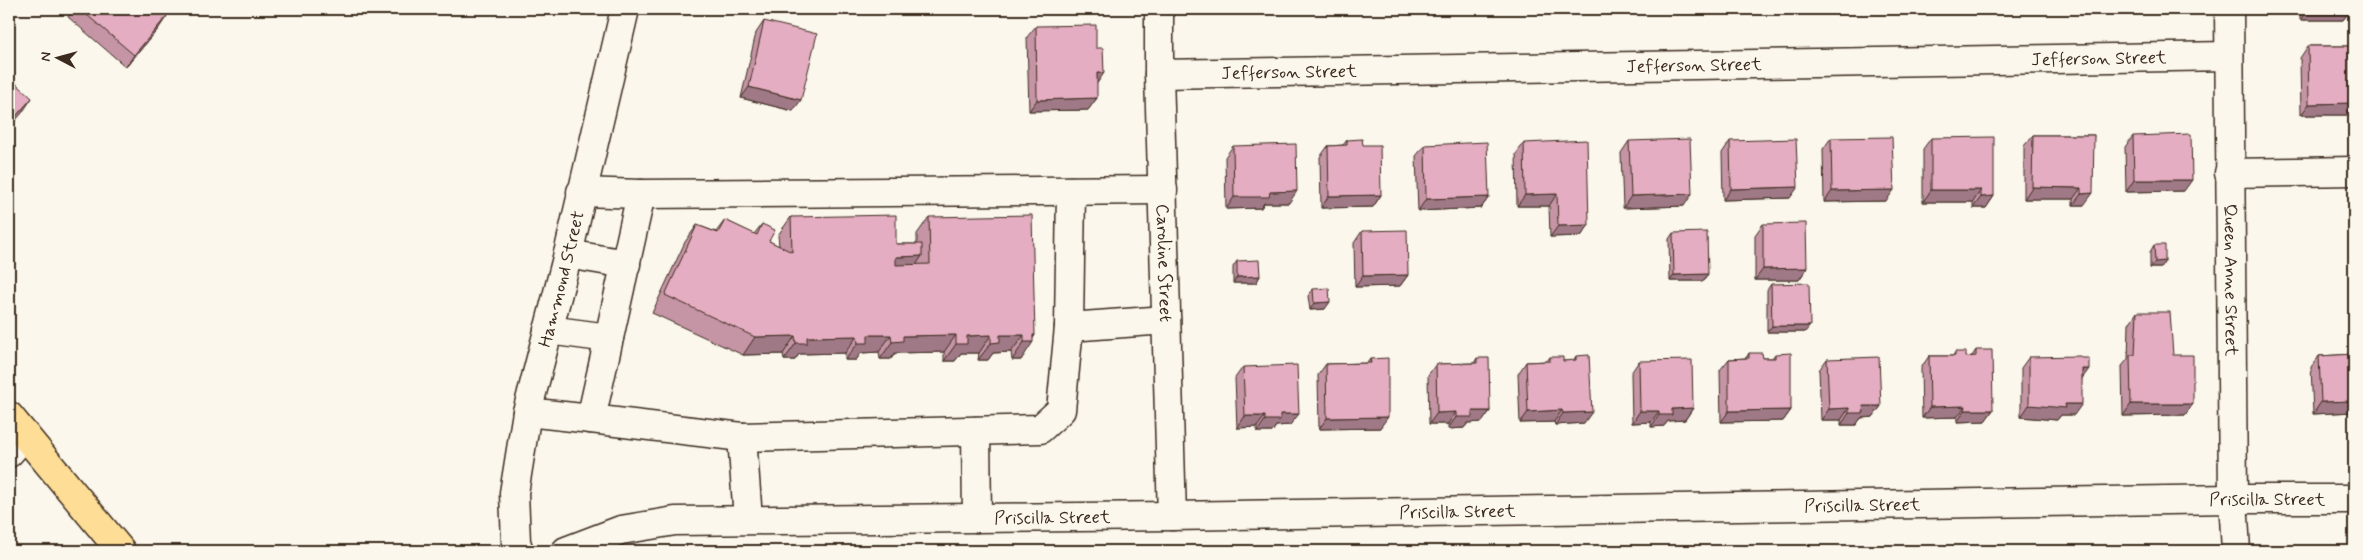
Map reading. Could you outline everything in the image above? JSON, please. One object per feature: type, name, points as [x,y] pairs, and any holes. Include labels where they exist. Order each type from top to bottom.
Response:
[{"type":"main road","points":[[14,434],[122,551]]},
{"type":"street","name":"Hammond Street","points":[[519,551],[516,542],[514,493],[527,412],[568,254],[625,9]]},
{"type":"street","name":"Caroline Street","points":[[1159,9],[1159,74],[1172,516]]},
{"type":"street","name":"Queen Anne Street","points":[[2228,9],[2233,499],[2236,551]]},
{"type":"street","name":"Jefferson Street","points":[[1159,74],[2229,56]]},
{"type":"street","points":[[2229,172],[2354,171]]},
{"type":"street","points":[[581,192],[641,194],[1163,190]]},
{"type":"street","points":[[527,412],[742,438],[1040,429],[1061,410],[1069,328],[1071,191]]},
{"type":"street","points":[[591,419],[641,194]]},
{"type":"street","points":[[568,254],[626,264]]},
{"type":"street","points":[[1069,328],[1166,320]]},
{"type":"street","points":[[548,330],[609,338]]},
{"type":"street","points":[[976,431],[977,518]]},
{"type":"street","points":[[742,438],[748,519]]},
{"type":"street","name":"Priscilla Street","points":[[566,551],[621,530],[675,521],[1172,516],[2233,499],[2354,499]]},
{"type":"building","points":[[80,9],[158,9],[167,16],[134,55]]},
{"type":"building","points":[[764,21],[817,34],[801,100],[749,87]]},
{"type":"building","points":[[1096,25],[1096,48],[1103,48],[1104,73],[1097,73],[1097,98],[1037,100],[1036,26]]},
{"type":"building","points":[[2308,46],[2354,46],[2354,103],[2309,104]]},
{"type":"building","points":[[9,77],[32,98],[9,124]]},
{"type":"building","points":[[2191,134],[2192,180],[2134,180],[2133,136]]},
{"type":"building","points":[[2033,135],[2094,135],[2093,193],[2081,194],[2081,188],[2032,187]]},
{"type":"building","points":[[1892,137],[1894,190],[1832,191],[1831,138]]},
{"type":"building","points":[[1994,137],[1994,196],[1981,197],[1981,190],[1931,190],[1931,138]]},
{"type":"building","points":[[1362,139],[1363,145],[1380,145],[1381,195],[1329,196],[1328,146],[1347,145],[1347,140]]},
{"type":"building","points":[[1690,139],[1692,194],[1631,196],[1629,141]]},
{"type":"building","points":[[1796,139],[1798,187],[1731,189],[1730,141]]},
{"type":"building","points":[[1587,140],[1589,225],[1558,226],[1557,194],[1525,195],[1524,143]]},
{"type":"building","points":[[1487,142],[1489,197],[1426,199],[1425,145]]},
{"type":"building","points":[[1296,144],[1297,191],[1270,192],[1269,197],[1234,197],[1233,146]]},
{"type":"building","points":[[896,215],[896,244],[922,244],[922,256],[896,257],[896,265],[930,264],[929,217],[1032,215],[1035,335],[1033,335],[1033,342],[1024,342],[1024,335],[1000,335],[1000,342],[991,343],[991,335],[967,336],[967,344],[956,344],[956,335],[903,336],[903,341],[892,342],[891,335],[868,335],[868,343],[858,343],[857,336],[807,337],[807,343],[796,343],[795,336],[755,337],[665,295],[697,225],[718,233],[725,220],[757,235],[762,224],[775,230],[769,241],[792,252],[791,217]]},
{"type":"building","points":[[1806,223],[1807,268],[1763,269],[1763,224]]},
{"type":"building","points":[[1407,230],[1408,275],[1363,276],[1362,231]]},
{"type":"building","points":[[1707,232],[1708,274],[1674,275],[1673,233]]},
{"type":"building","points":[[2154,245],[2165,245],[2165,261],[2155,262]]},
{"type":"building","points":[[1259,260],[1260,276],[1237,277],[1237,261]]},
{"type":"building","points":[[1809,283],[1810,326],[1772,326],[1771,284]]},
{"type":"building","points":[[1329,288],[1330,302],[1314,303],[1313,289]]},
{"type":"building","points":[[2137,312],[2170,312],[2173,355],[2193,355],[2193,404],[2131,404],[2130,355],[2135,355]]},
{"type":"building","points":[[1976,350],[1992,350],[1993,410],[1965,410],[1966,406],[1930,407],[1929,356],[1955,356],[1955,352],[1966,352],[1966,357],[1976,356]]},
{"type":"building","points":[[1749,353],[1762,353],[1763,358],[1775,358],[1775,354],[1791,353],[1791,410],[1729,411],[1729,359],[1749,358]]},
{"type":"building","points":[[2354,354],[2354,401],[2321,402],[2319,356]]},
{"type":"building","points":[[1589,355],[1592,412],[1563,413],[1562,410],[1528,412],[1526,362],[1550,361],[1550,357],[1563,357],[1563,361],[1576,360],[1576,356]]},
{"type":"building","points":[[2080,356],[2081,358],[2089,358],[2089,369],[2082,369],[2082,404],[2065,404],[2066,408],[2029,405],[2029,357]]},
{"type":"building","points":[[1879,357],[1881,406],[1863,406],[1864,413],[1849,413],[1849,408],[1829,409],[1827,359]]},
{"type":"building","points":[[1388,358],[1388,417],[1327,418],[1326,364],[1371,363],[1370,359]]},
{"type":"building","points":[[1477,358],[1489,358],[1490,411],[1472,411],[1472,417],[1456,417],[1456,412],[1437,413],[1436,364],[1477,363]]},
{"type":"building","points":[[1692,360],[1693,408],[1672,409],[1672,415],[1659,415],[1659,411],[1640,411],[1639,361]]},
{"type":"building","points":[[1297,365],[1299,414],[1280,414],[1280,420],[1265,420],[1265,416],[1245,416],[1243,367]]}]
